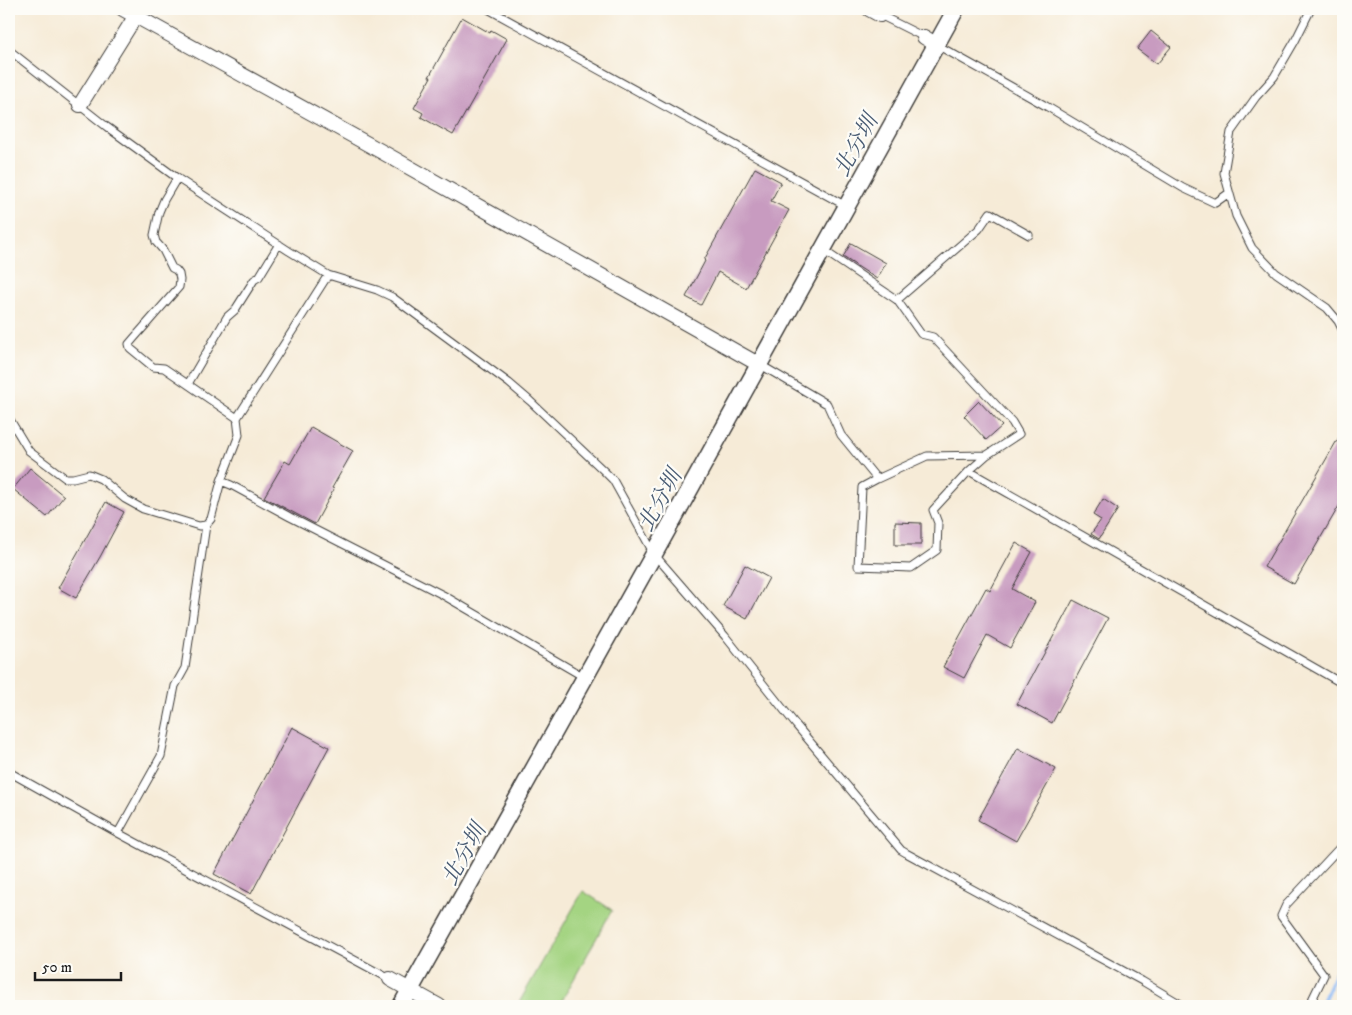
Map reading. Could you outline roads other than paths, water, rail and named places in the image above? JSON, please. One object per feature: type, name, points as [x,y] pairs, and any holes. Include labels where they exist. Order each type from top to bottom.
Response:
[{"type":"street","points":[[123,9],[138,13],[753,361]]},
{"type":"street","points":[[401,1006],[580,674],[654,554],[753,361],[822,250],[840,203],[930,41],[956,9]]},
{"type":"street","points":[[80,105],[138,13]]},
{"type":"street","points":[[390,979],[439,1006]]},
{"type":"lane","points":[[488,9],[840,203]]},
{"type":"lane","points":[[1311,9],[1274,77],[1256,97],[1231,132],[1224,173],[1236,216],[1252,248],[1276,273],[1327,308],[1338,321],[1343,331]]},
{"type":"lane","points":[[874,12],[1046,106],[1183,188],[1215,203],[1229,193]]},
{"type":"lane","points":[[9,50],[107,127],[177,178],[328,275],[377,290],[392,297],[509,383],[537,407],[613,480],[654,554],[725,636],[796,725],[906,853],[1184,1006]]},
{"type":"lane","points":[[177,178],[164,200],[154,235],[156,242],[163,250],[172,268],[179,274],[179,286],[129,344],[130,348],[153,367],[164,368],[237,418]]},
{"type":"lane","points":[[897,300],[979,229],[990,213],[1028,235]]},
{"type":"lane","points":[[188,384],[227,317],[235,310],[254,280],[259,277],[279,244]]},
{"type":"lane","points":[[822,250],[897,300],[921,334],[933,337],[1012,422],[1019,434],[986,455],[968,471],[933,510],[938,523],[937,550],[911,568],[858,566],[862,487],[926,456],[986,455]]},
{"type":"lane","points":[[118,833],[161,756],[175,686],[185,668],[206,526],[211,519],[221,481],[239,435],[237,418],[328,275]]},
{"type":"lane","points":[[753,361],[827,404],[841,435],[877,480]]},
{"type":"lane","points":[[9,418],[29,451],[65,478],[89,474],[101,479],[125,499],[143,509],[199,526],[206,526]]},
{"type":"lane","points":[[968,471],[1343,684]]},
{"type":"lane","points":[[221,481],[443,594],[580,674]]},
{"type":"lane","points":[[9,772],[118,833],[390,979]]},
{"type":"lane","points":[[1310,1006],[1324,975],[1281,916],[1286,905],[1343,844]]},
{"type":"waterway","points":[[1321,1006],[1343,956]]},
{"type":"water label","name":"北分圳","points":[[855,145]]},
{"type":"water label","name":"北分圳","points":[[659,500]]},
{"type":"water label","name":"北分圳","points":[[463,854]]}]
